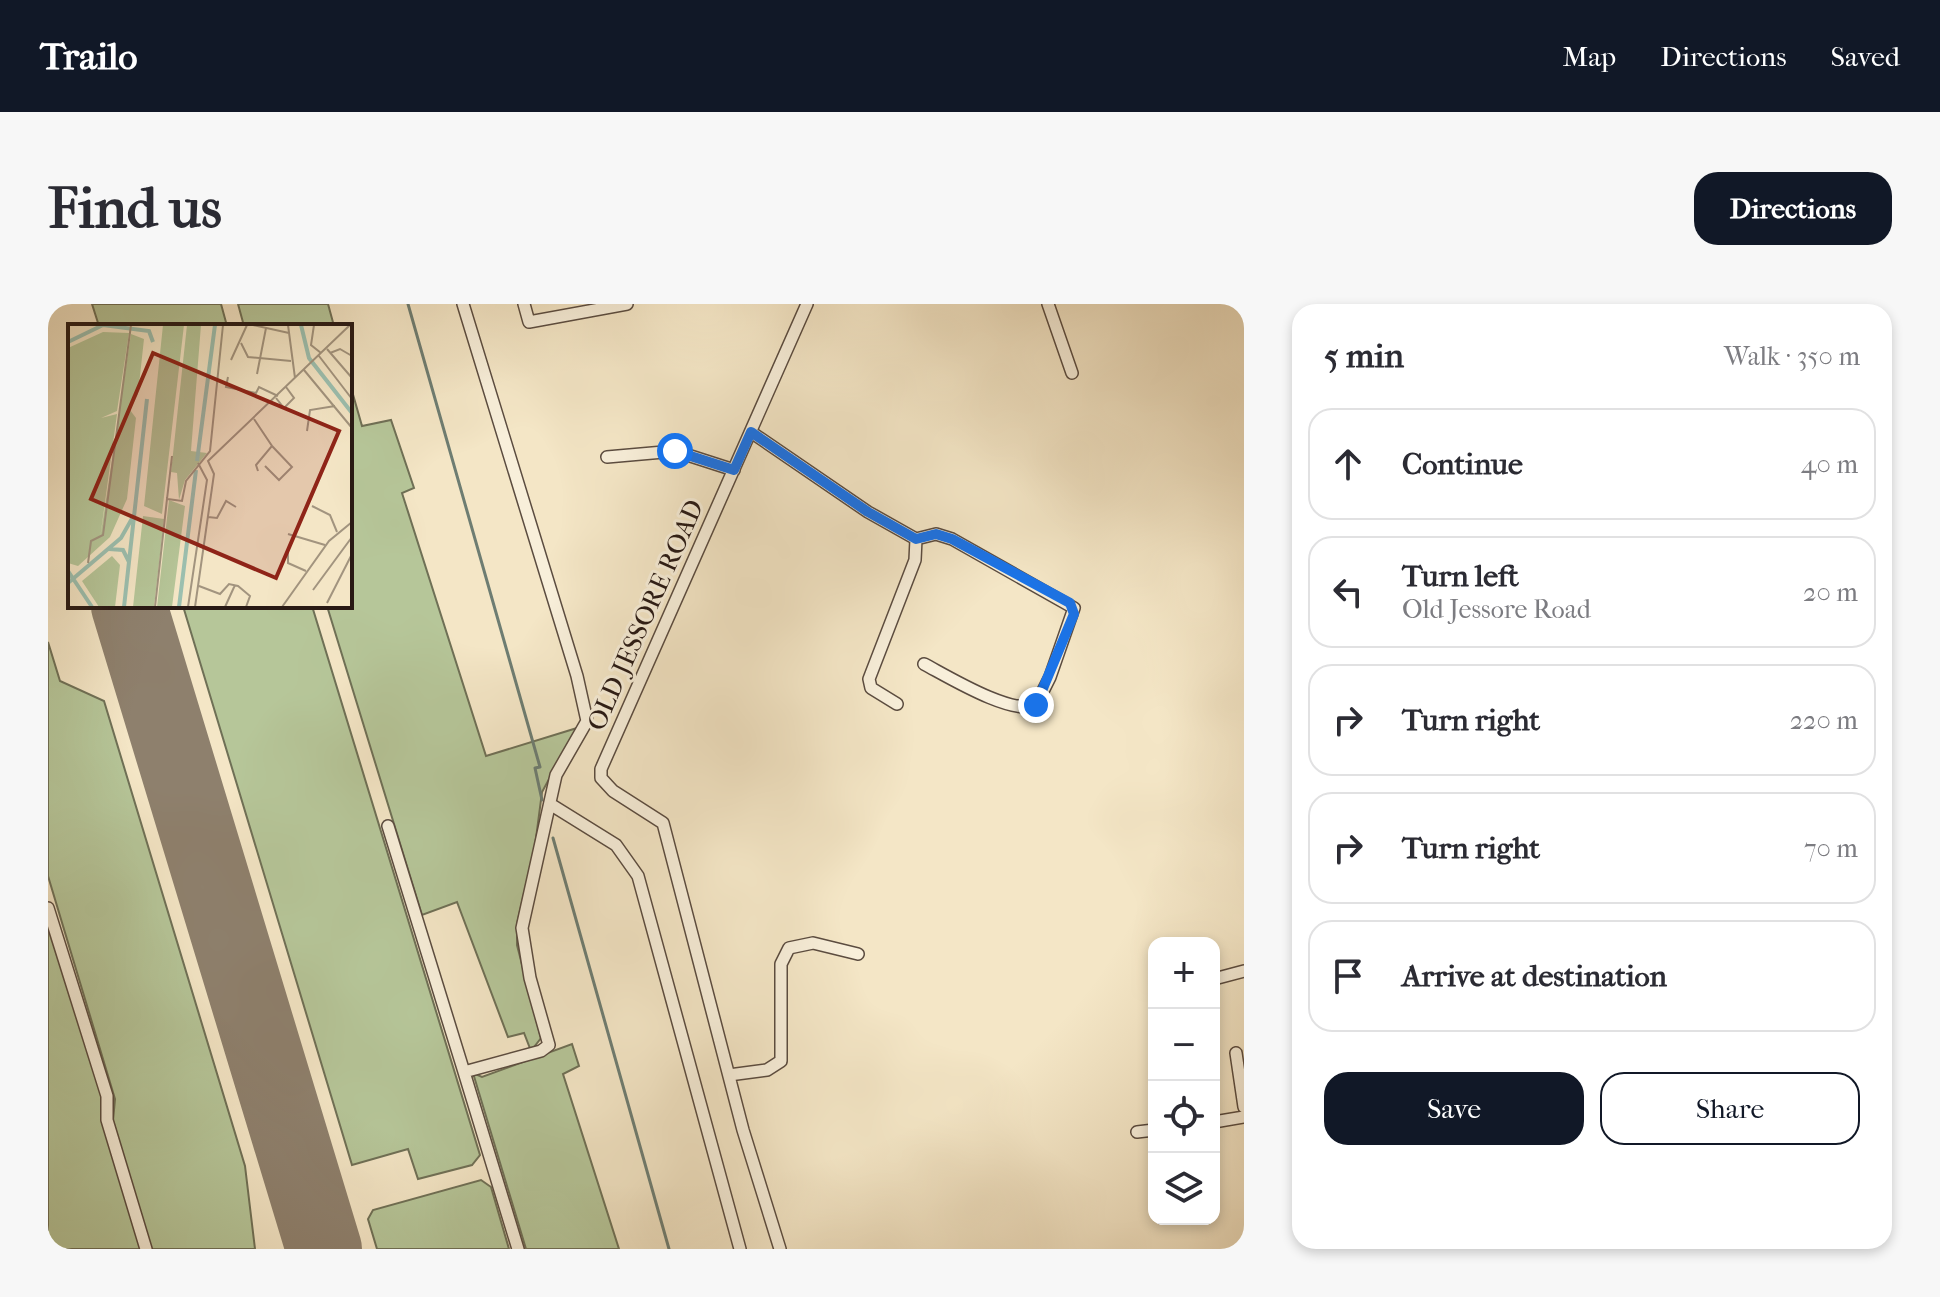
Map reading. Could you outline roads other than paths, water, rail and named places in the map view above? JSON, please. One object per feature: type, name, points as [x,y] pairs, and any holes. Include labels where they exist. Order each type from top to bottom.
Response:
[{"type":"street","points":[[463,304],[587,721],[581,737],[556,775],[522,928],[530,978],[549,1045],[541,1051],[464,1072]]},
{"type":"street","points":[[524,304],[529,322],[627,304]]},
{"type":"street","name":"OLD JESSORE ROAD","points":[[729,1075],[663,823],[613,791],[601,778],[601,769],[807,304]]},
{"type":"street","points":[[1048,304],[1072,373]]},
{"type":"street","points":[[751,432],[868,512],[916,539],[936,534],[952,539],[1070,603],[1074,614],[1050,677],[1036,705],[1029,708],[992,698],[924,664]]},
{"type":"street","points":[[607,457],[675,451],[734,470]]},
{"type":"street","points":[[897,704],[871,688],[869,679],[915,560],[916,539]]},
{"type":"street","points":[[550,804],[616,845],[638,876],[740,1249]]},
{"type":"street","points":[[388,826],[518,1249]]},
{"type":"street","points":[[48,908],[107,1096],[107,1120],[146,1249]]},
{"type":"street","points":[[780,1249],[729,1075],[767,1070],[781,1061],[781,964],[789,948],[813,943],[858,954]]},
{"type":"street","points":[[1220,977],[1244,971]]},
{"type":"street","points":[[1236,1053],[1244,1107]]},
{"type":"street","points":[[1220,1121],[1244,1117]]},
{"type":"street","points":[[1137,1132],[1148,1131]]},
{"type":"waterway","points":[[408,304],[540,767],[535,768],[542,800]]},
{"type":"waterway","points":[[553,838],[669,1249]]}]
